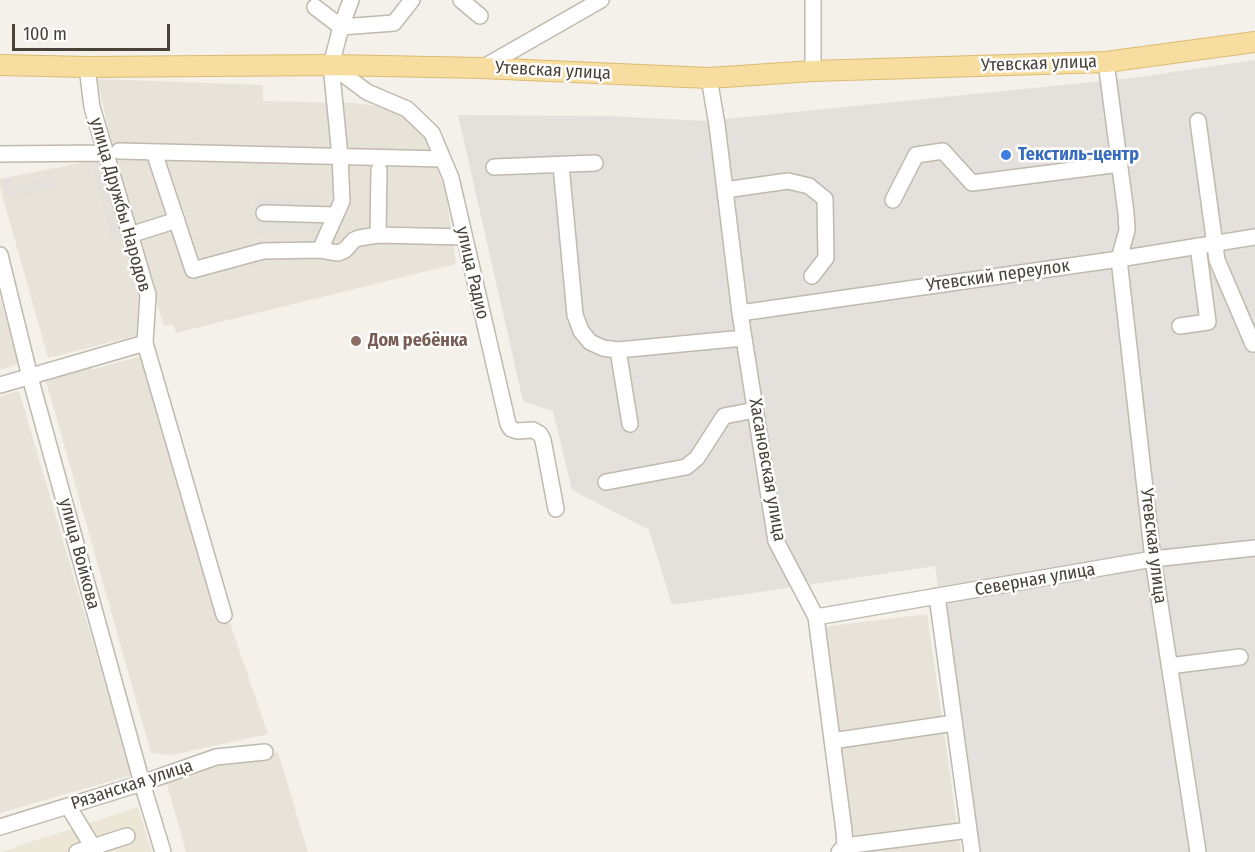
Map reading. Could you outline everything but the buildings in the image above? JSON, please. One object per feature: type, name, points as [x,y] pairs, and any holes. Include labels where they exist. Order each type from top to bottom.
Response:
[{"type":"main road","name":"Утевская улица","points":[[0,65],[87,67],[331,65],[482,68],[709,78],[813,71],[1106,62],[1255,42]]},
{"type":"street","points":[[320,250],[342,201],[331,65],[340,27],[351,0]]},
{"type":"street","points":[[315,7],[340,27],[393,23],[412,0]]},
{"type":"street","points":[[460,0],[480,16]]},
{"type":"street","points":[[482,68],[601,0]]},
{"type":"street","points":[[813,0],[813,71]]},
{"type":"street","name":"Утевская улица","points":[[1106,62],[1127,230],[1119,259],[1154,559],[1198,852]]},
{"type":"street","name":"улица Радио","points":[[331,65],[367,92],[407,109],[432,133],[451,178],[508,424],[511,429],[517,431],[533,430],[540,434],[556,509]]},
{"type":"street","name":"улица Дружбы Народов","points":[[87,67],[90,100],[112,152],[130,235],[148,295],[145,343],[224,615]]},
{"type":"street","name":"Хасановская улица","points":[[709,78],[740,313],[776,540],[816,617],[832,741],[842,849]]},
{"type":"street","points":[[1198,121],[1217,260],[1253,344]]},
{"type":"street","points":[[893,200],[916,155],[934,152],[943,151],[972,183],[1120,164]]},
{"type":"street","points":[[154,152],[193,270],[263,251],[320,250],[334,254],[342,252],[354,240],[378,235],[464,237]]},
{"type":"street","points":[[0,154],[154,152],[443,159]]},
{"type":"street","points":[[494,167],[595,163]]},
{"type":"street","points":[[561,165],[575,315],[581,331],[590,342],[603,348],[618,350],[744,338]]},
{"type":"street","points":[[378,235],[380,170]]},
{"type":"street","points":[[725,190],[788,182],[809,186],[825,199],[826,258],[812,276]]},
{"type":"street","points":[[264,213],[336,215]]},
{"type":"street","points":[[130,235],[177,220]]},
{"type":"street","name":"Утевский переулок","points":[[740,313],[1119,259],[1255,237]]},
{"type":"street","points":[[1180,326],[1208,322],[1198,246]]},
{"type":"street","name":"улица Войкова","points":[[0,255],[30,377],[163,852]]},
{"type":"street","points":[[0,385],[145,343]]},
{"type":"street","points":[[618,350],[630,424]]},
{"type":"street","points":[[606,482],[686,467],[697,459],[724,416],[755,410]]},
{"type":"street","name":"Северная улица","points":[[816,617],[1154,559],[1255,548]]},
{"type":"street","points":[[937,596],[972,852]]},
{"type":"street","points":[[1169,666],[1240,657]]},
{"type":"street","points":[[832,741],[954,723]]},
{"type":"street","name":"Рязанская улица","points":[[0,826],[142,783],[216,757],[265,752]]},
{"type":"street","points":[[68,806],[94,850]]},
{"type":"street","points":[[842,849],[969,830]]},
{"type":"street","points":[[77,852],[94,850],[127,836]]},
{"type":"shaded area","points":[[1255,60],[1255,852],[975,852],[935,566],[672,605],[649,530],[572,490],[553,411],[523,401],[458,115],[608,116],[705,121],[1133,78]]},
{"type":"shaded area","points":[[97,79],[263,85],[263,101],[352,103],[394,108],[410,117],[422,131],[436,164],[446,193],[456,264],[176,333],[173,324],[164,326],[128,216]]},
{"type":"shaded area","points":[[104,158],[136,269],[132,271],[144,313],[142,334],[48,358],[0,187],[0,179]]},
{"type":"shaded area","points":[[99,160],[121,239],[113,242],[91,163]]},
{"type":"shaded area","points":[[55,177],[57,187],[8,199],[3,181],[12,179],[14,187]]},
{"type":"shaded area","points":[[255,197],[319,197],[319,208],[255,209]]},
{"type":"shaded area","points":[[320,220],[320,232],[256,233],[256,221]]},
{"type":"shaded area","points":[[0,296],[18,364],[0,370]]},
{"type":"shaded area","points":[[146,355],[222,624],[230,623],[268,734],[172,755],[151,753],[46,381],[91,366],[93,369]]},
{"type":"shaded area","points":[[19,391],[132,775],[0,813],[0,396]]},
{"type":"shaded area","points":[[927,614],[961,852],[853,852],[823,627]]},
{"type":"shaded area","points":[[278,752],[308,852],[186,852],[165,777]]},
{"type":"shaded area","points":[[138,807],[152,852],[0,852]]},
{"type":"place","name":"Текстиль-центр","points":[[1006,155]]},
{"type":"place","name":"Дом ребёнка","points":[[356,341]]}]
